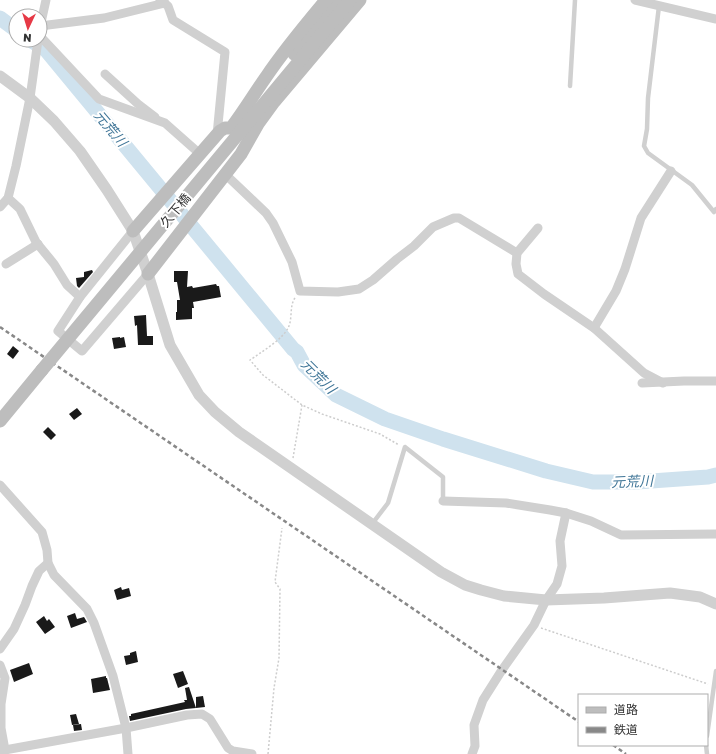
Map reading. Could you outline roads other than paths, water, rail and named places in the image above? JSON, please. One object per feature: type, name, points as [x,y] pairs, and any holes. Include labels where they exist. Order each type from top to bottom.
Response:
[{"type":"main road","points":[[133,231],[200,154],[231,128],[265,78],[326,0]]},
{"type":"main road","points":[[253,97],[275,76],[339,0]]},
{"type":"main road","name":"久下橋","points":[[0,421],[350,0]]},
{"type":"main road","points":[[148,274],[241,154],[261,119],[274,102],[360,0]]},
{"type":"main road","points":[[274,102],[282,101],[289,96],[370,0]]},
{"type":"main road","points":[[42,370],[120,287],[230,156],[253,133]]},
{"type":"main road","points":[[42,370],[119,264],[217,140]]},
{"type":"street","points":[[635,0],[716,19]]},
{"type":"street","points":[[48,26],[104,18],[162,2],[168,6],[173,20],[225,52],[217,140]]},
{"type":"street","points":[[48,45],[99,100],[165,123]]},
{"type":"street","points":[[0,207],[8,198],[30,98],[37,48]]},
{"type":"street","points":[[106,74],[138,104],[165,123],[200,154]]},
{"type":"street","points":[[0,76],[30,98],[54,120],[80,151],[133,231],[170,345],[199,395],[215,412],[239,432],[441,572],[465,585],[504,596],[546,600],[670,594],[700,596],[716,604]]},
{"type":"street","points":[[594,328],[616,291],[641,218],[671,171]]},
{"type":"street","points":[[225,174],[266,213],[274,223],[292,262],[300,291],[338,292],[359,289],[373,280],[433,228],[454,218],[459,218],[517,253]]},
{"type":"street","points":[[8,198],[20,209],[36,242],[54,264],[67,285],[80,297]]},
{"type":"street","points":[[538,228],[517,253],[516,264],[518,274],[544,294],[594,328],[644,373],[663,383]]},
{"type":"street","points":[[133,231],[80,297],[58,330],[82,351],[148,274]]},
{"type":"street","points":[[6,264],[38,244]]},
{"type":"street","points":[[642,383],[716,381]]},
{"type":"street","points":[[0,485],[42,532],[47,550],[48,563],[54,575],[87,609],[94,623],[113,676],[126,728],[128,754]]},
{"type":"street","points":[[443,501],[506,503],[566,513],[592,521],[621,535],[716,534]]},
{"type":"street","points":[[472,754],[475,746],[474,725],[483,700],[534,625],[546,600],[557,584],[562,566],[560,541],[566,513]]},
{"type":"street","points":[[0,649],[14,629],[39,571],[48,563]]},
{"type":"street","points":[[0,665],[5,678],[1,704],[3,752],[187,715],[202,714],[210,719],[228,748],[233,751],[252,754]]},
{"type":"lane","points":[[570,86],[575,0]]},
{"type":"lane","points":[[659,6],[644,146],[648,153],[692,185],[715,212]]},
{"type":"lane","points":[[372,524],[388,503],[405,448],[443,477],[443,501]]},
{"type":"lane","points":[[708,729],[716,670]]},
{"type":"waterway","name":"元荒川","points":[[0,18],[8,24]]},
{"type":"waterway","name":"元荒川","points":[[43,48],[297,352],[304,365],[336,395],[385,419],[443,439],[546,471],[593,482],[637,482],[708,477],[716,475]]},
{"type":"railway","points":[[0,327],[578,721]]},
{"type":"railway","points":[[614,746],[626,754]]}]
